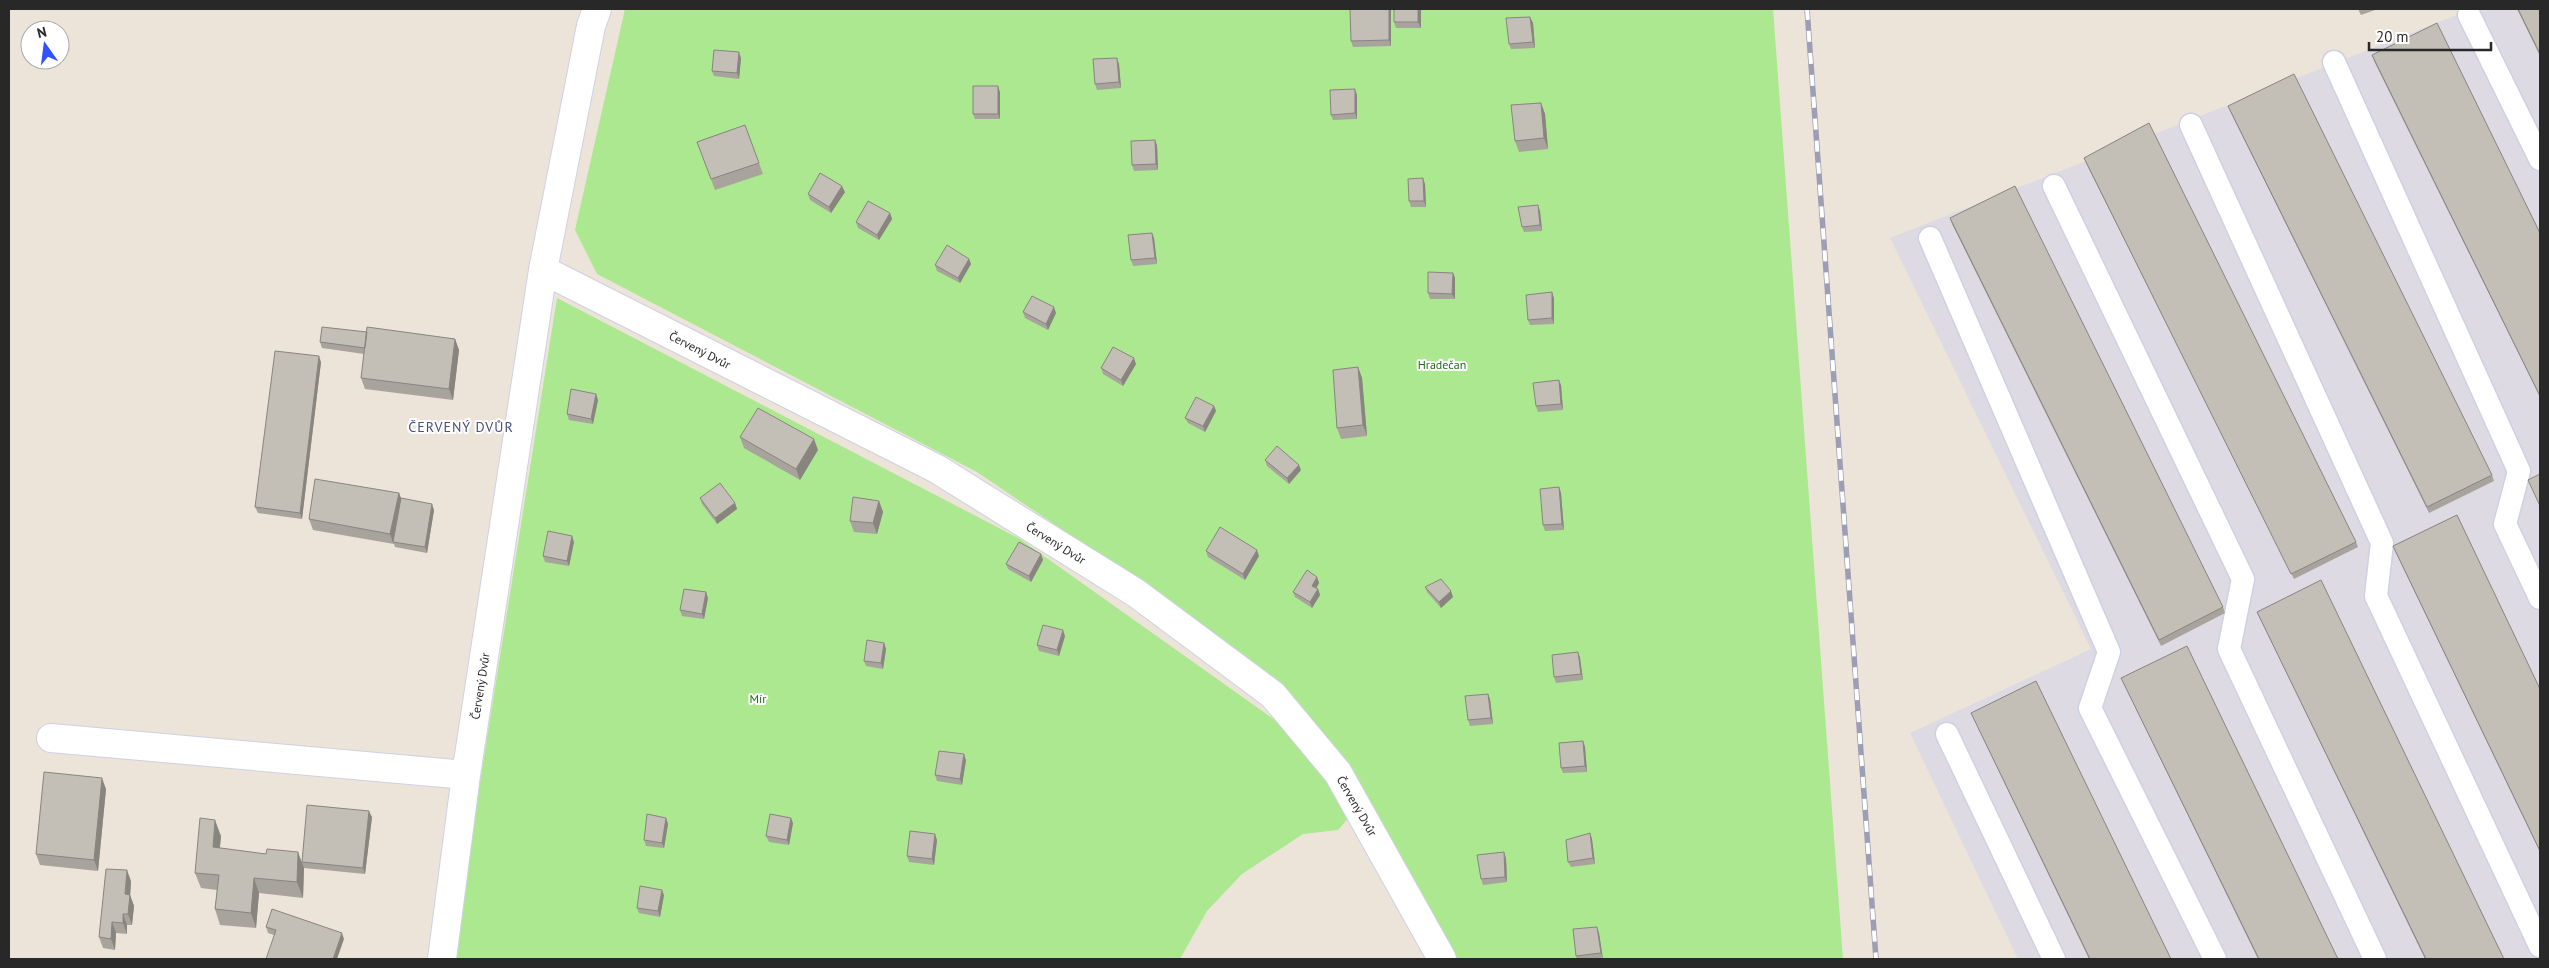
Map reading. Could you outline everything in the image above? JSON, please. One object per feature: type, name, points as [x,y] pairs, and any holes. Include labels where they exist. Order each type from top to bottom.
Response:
[{"type":"street","name":"Červený Dvůr","points":[[442,959],[466,775],[543,270],[591,26],[597,9]]},
{"type":"street","name":"Červený Dvůr","points":[[543,270],[938,469],[1136,593],[1273,695],[1338,773],[1442,959]]},
{"type":"street","points":[[51,738],[466,775]]},
{"type":"lane","points":[[2470,15],[2540,159]]},
{"type":"lane","points":[[2334,62],[2519,471],[2505,524],[2540,598]]},
{"type":"lane","points":[[2190,125],[2382,543],[2376,596],[2540,946]]},
{"type":"lane","points":[[2054,186],[2244,578],[2229,649],[2375,959]]},
{"type":"lane","points":[[1930,238],[2109,652],[2090,708],[2216,959]]},
{"type":"lane","points":[[1947,734],[2054,959]]},
{"type":"shaded area","points":[[2472,9],[2540,9],[2540,959],[2018,959],[1910,733],[2091,649],[1890,238]]},
{"type":"green space","name":"Hradečan","points":[[625,9],[1773,9],[1843,959],[1452,959],[1353,780],[1144,585],[977,472],[597,274],[575,230]]},
{"type":"green space","name":"Mír","points":[[557,298],[1020,539],[1279,723],[1352,814],[1338,830],[1303,834],[1242,874],[1207,911],[1180,959],[452,959]]},
{"type":"building","points":[[1350,9],[1389,9],[1389,40],[1351,41]]},
{"type":"building","points":[[1394,9],[1418,9],[1418,22],[1394,22]]},
{"type":"building","points":[[2518,9],[2540,9],[2540,54]]},
{"type":"building","points":[[1530,17],[1533,42],[1509,44],[1506,18]]},
{"type":"building","points":[[2437,23],[2540,233],[2540,396],[2372,55]]},
{"type":"building","points":[[714,50],[739,52],[737,73],[712,71]]},
{"type":"building","points":[[1117,58],[1119,82],[1095,84],[1093,59]]},
{"type":"building","points":[[2294,74],[2492,475],[2427,507],[2228,106]]},
{"type":"building","points":[[973,86],[998,86],[998,114],[973,114]]},
{"type":"building","points":[[1355,89],[1355,113],[1331,115],[1330,90]]},
{"type":"building","points":[[1541,103],[1544,138],[1515,141],[1511,105]]},
{"type":"building","points":[[2149,123],[2356,542],[2291,574],[2084,158]]},
{"type":"building","points":[[745,125],[759,163],[711,179],[697,142]]},
{"type":"building","points":[[1155,140],[1156,164],[1132,165],[1131,141]]},
{"type":"building","points":[[820,173],[842,186],[829,207],[808,194]]},
{"type":"building","points":[[1423,178],[1424,201],[1409,201],[1408,179]]},
{"type":"building","points":[[2015,186],[2223,607],[2159,640],[1950,218]]},
{"type":"building","points":[[868,201],[890,213],[877,235],[856,222]]},
{"type":"building","points":[[1538,205],[1540,225],[1522,227],[1518,207]]},
{"type":"building","points":[[1152,233],[1155,258],[1131,260],[1128,235]]},
{"type":"building","points":[[947,245],[969,259],[958,278],[935,265]]},
{"type":"building","points":[[1428,272],[1453,273],[1452,294],[1428,293]]},
{"type":"building","points":[[1552,292],[1552,318],[1528,320],[1526,295]]},
{"type":"building","points":[[1032,296],[1054,307],[1046,324],[1023,312]]},
{"type":"building","points":[[322,327],[367,332],[365,348],[320,342]]},
{"type":"building","points":[[367,327],[455,339],[449,389],[361,378]]},
{"type":"building","points":[[1113,347],[1134,358],[1121,380],[1101,368]]},
{"type":"building","points":[[275,351],[319,356],[300,513],[255,507]]},
{"type":"building","points":[[1358,367],[1363,425],[1337,428],[1333,370]]},
{"type":"building","points":[[1559,380],[1561,404],[1536,406],[1533,383]]},
{"type":"building","points":[[571,389],[596,394],[591,419],[567,414]]},
{"type":"building","points":[[1196,397],[1214,406],[1203,426],[1185,418]]},
{"type":"building","points":[[758,408],[814,439],[796,469],[740,437]]},
{"type":"building","points":[[1277,446],[1299,465],[1287,478],[1265,460]]},
{"type":"building","points":[[2540,474],[2540,506],[2528,480]]},
{"type":"building","points":[[315,479],[399,493],[390,534],[309,519]]},
{"type":"building","points":[[720,483],[735,503],[715,518],[700,498]]},
{"type":"building","points":[[1559,487],[1562,524],[1543,525],[1540,489]]},
{"type":"building","points":[[853,497],[879,501],[873,523],[850,521]]},
{"type":"building","points":[[401,498],[432,504],[425,547],[393,542]]},
{"type":"building","points":[[2457,515],[2540,689],[2540,851],[2393,546]]},
{"type":"building","points":[[1220,527],[1257,550],[1243,574],[1206,551]]},
{"type":"building","points":[[548,531],[572,536],[567,561],[543,556]]},
{"type":"building","points":[[1019,542],[1041,554],[1029,576],[1006,564]]},
{"type":"building","points":[[1307,570],[1317,577],[1312,586],[1318,589],[1310,602],[1293,592]]},
{"type":"building","points":[[1441,579],[1451,591],[1439,602],[1425,587]]},
{"type":"building","points":[[2321,580],[2504,959],[2426,959],[2257,612]]},
{"type":"building","points":[[684,589],[706,592],[702,614],[680,610]]},
{"type":"building","points":[[1043,625],[1063,630],[1057,650],[1037,645]]},
{"type":"building","points":[[867,640],[884,643],[881,663],[864,661]]},
{"type":"building","points":[[2187,646],[2338,959],[2259,959],[2121,678]]},
{"type":"building","points":[[1578,652],[1581,674],[1554,677],[1552,655]]},
{"type":"building","points":[[2036,681],[2171,959],[2090,959],[1971,713]]},
{"type":"building","points":[[1488,694],[1491,718],[1468,720],[1465,696]]},
{"type":"building","points":[[1583,741],[1585,766],[1561,768],[1559,743]]},
{"type":"building","points":[[939,751],[964,754],[960,779],[935,775]]},
{"type":"building","points":[[44,772],[102,778],[94,860],[36,854]]},
{"type":"building","points":[[307,805],[369,811],[363,868],[302,862]]},
{"type":"building","points":[[647,814],[666,818],[662,843],[644,840]]},
{"type":"building","points":[[770,814],[791,818],[787,840],[766,836]]},
{"type":"building","points":[[200,818],[215,820],[213,847],[266,854],[267,849],[298,852],[297,882],[254,878],[251,913],[215,909],[219,875],[195,873]]},
{"type":"building","points":[[910,831],[935,834],[932,859],[907,856]]},
{"type":"building","points":[[1590,833],[1593,858],[1568,862],[1566,840]]},
{"type":"building","points":[[1504,852],[1505,877],[1481,879],[1477,855]]},
{"type":"building","points":[[106,869],[127,870],[125,894],[130,895],[128,914],[123,914],[123,923],[112,922],[111,939],[99,937]]},
{"type":"building","points":[[640,886],[662,890],[658,911],[637,908]]},
{"type":"building","points":[[272,909],[342,933],[333,959],[266,959],[276,930],[266,927]]},
{"type":"building","points":[[1597,927],[1601,953],[1576,956],[1573,929]]},
{"type":"railway","points":[[1807,9],[1876,959]]},
{"type":"district","name":"ČERVENÝ DVŮR","points":[[461,427]]}]
